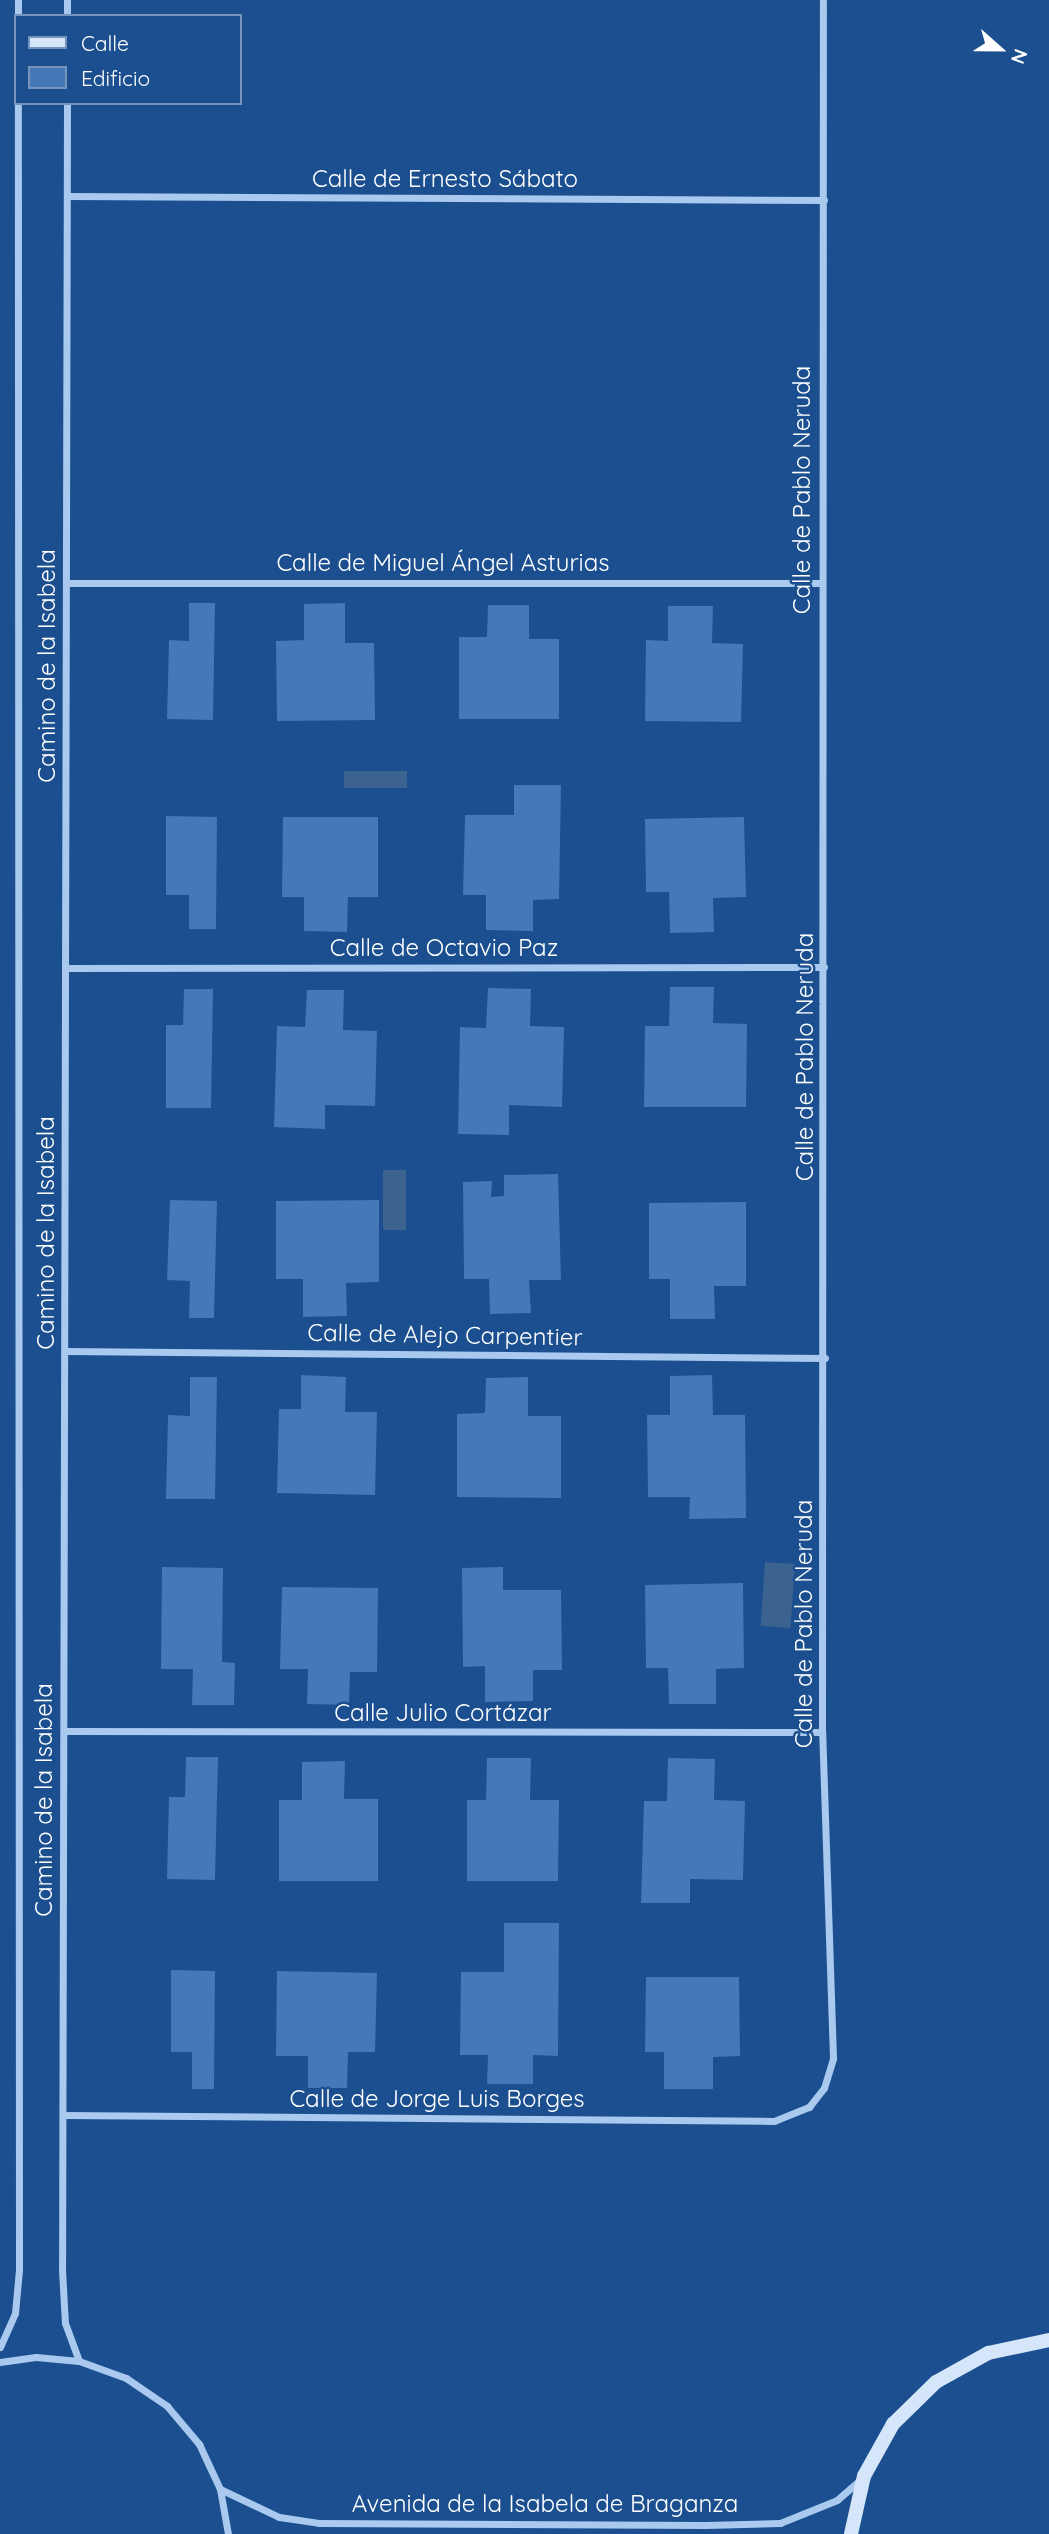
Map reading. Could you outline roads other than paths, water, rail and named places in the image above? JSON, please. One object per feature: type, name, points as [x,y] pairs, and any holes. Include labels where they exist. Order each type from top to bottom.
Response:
[{"type":"main road","points":[[851,2534],[864,2476],[893,2424],[936,2382],[988,2353],[1048,2339]]},
{"type":"street","name":"Calle de Pablo Neruda","points":[[809,2107],[824,2088],[833,2058],[822,1732],[825,1359],[820,583],[823,0]]},
{"type":"street","name":"Camino de la Isabela","points":[[0,2347],[15,2313],[19,2270],[18,105]]},
{"type":"street","name":"Camino de la Isabela","points":[[67,105],[62,2115],[65,2323],[79,2361]]},
{"type":"street","name":"Calle de Ernesto Sábato","points":[[67,196],[824,200]]},
{"type":"street","name":"Calle de Miguel Ángel Asturias","points":[[66,583],[820,583]]},
{"type":"street","name":"Calle de Octavio Paz","points":[[65,968],[824,967]]},
{"type":"street","name":"Calle de Alejo Carpentier","points":[[65,1350],[825,1359]]},
{"type":"street","name":"Calle Julio Cortázar","points":[[64,1731],[822,1732]]},
{"type":"street","name":"Calle de Jorge Luis Borges","points":[[62,2115],[774,2121],[809,2107]]},
{"type":"street","points":[[0,2362],[36,2357],[79,2361],[126,2378],[167,2406],[199,2444],[220,2489],[228,2534]]},
{"type":"street","name":"Avenida de la Isabela de Braganza","points":[[220,2489],[279,2517],[319,2523],[706,2525],[780,2523],[837,2500],[864,2476]]},
{"type":"water","points":[[344,771],[407,771],[407,788],[344,788]]},
{"type":"water","points":[[383,1170],[406,1170],[406,1230],[383,1230]]},
{"type":"water","points":[[765,1562],[795,1564],[790,1628],[761,1626]]}]
